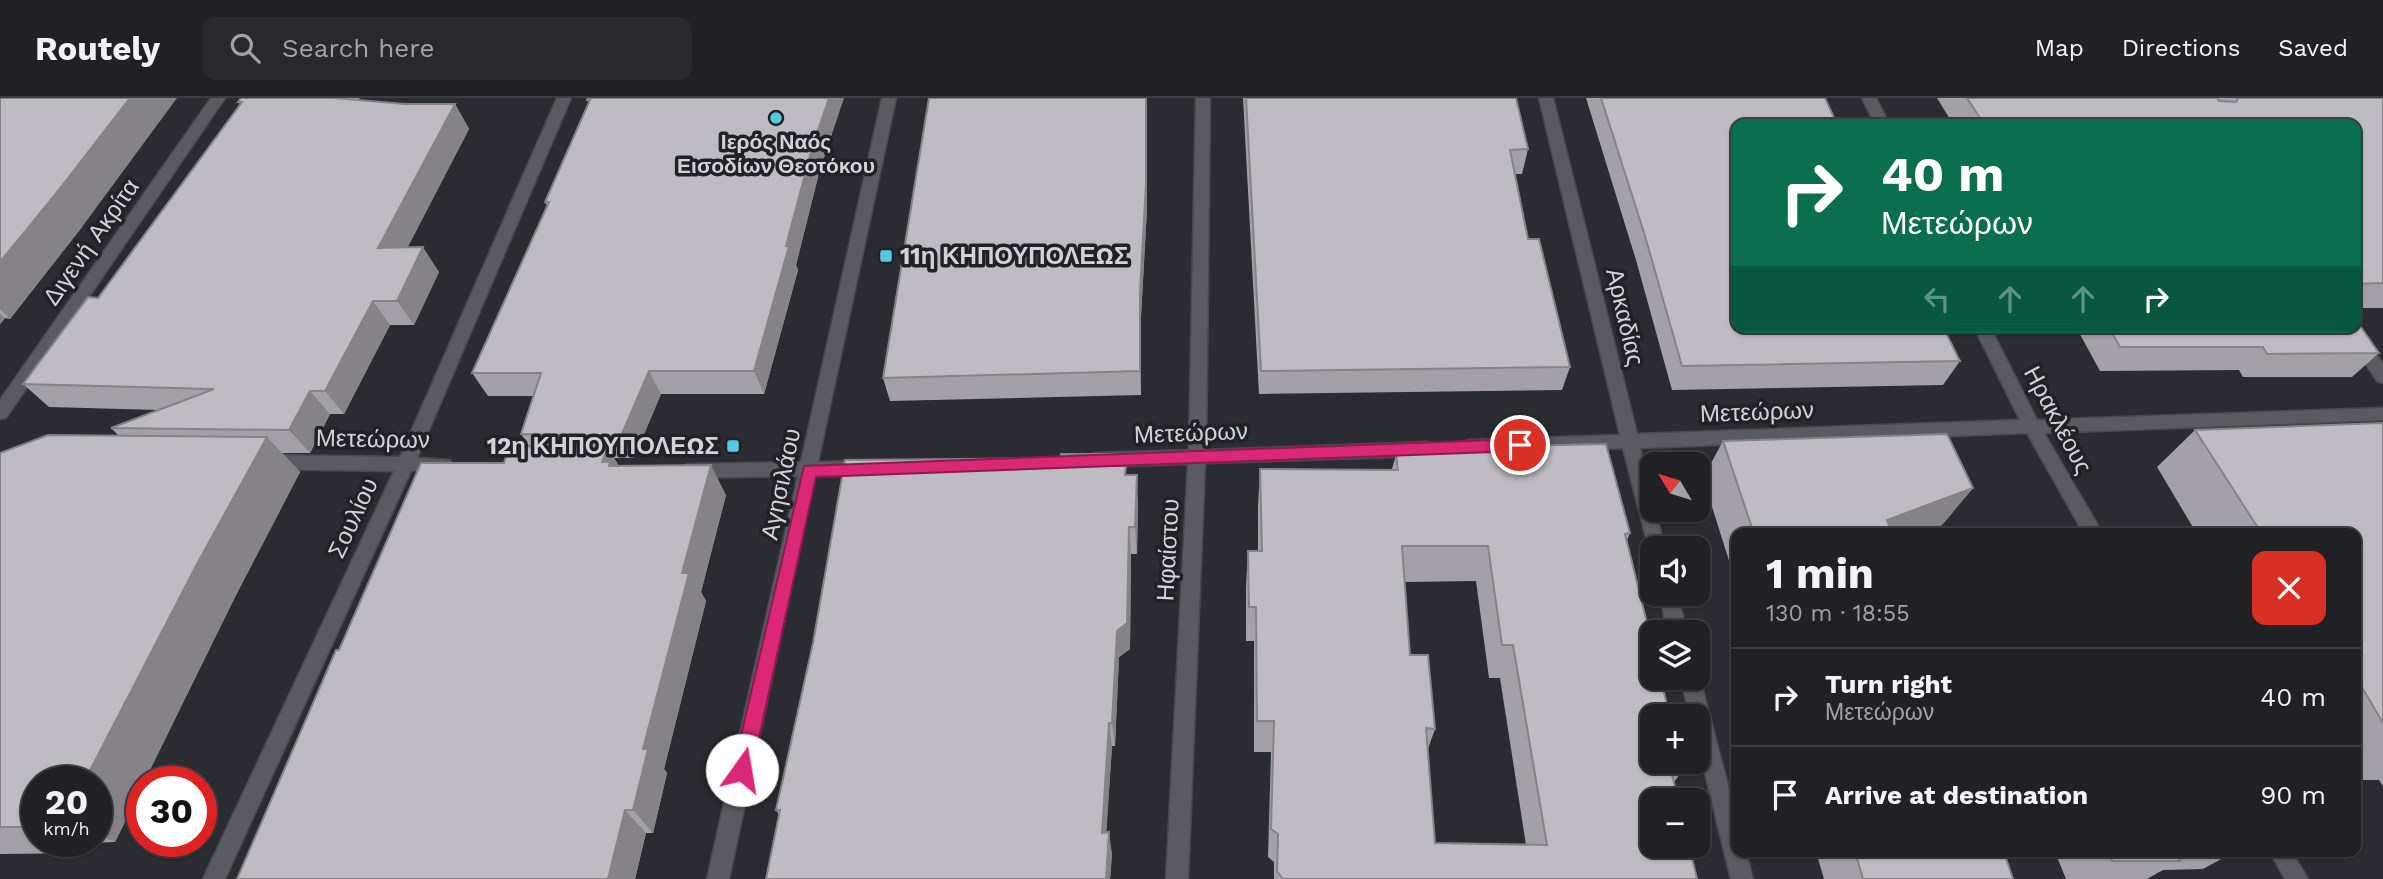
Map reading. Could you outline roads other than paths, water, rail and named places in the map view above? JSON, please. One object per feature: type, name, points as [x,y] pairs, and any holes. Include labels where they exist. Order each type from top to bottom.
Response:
[{"type":"street","name":"Διγενή Ακρίτα","points":[[0,412],[218,98]]},
{"type":"street","name":"Σουλίου","points":[[214,879],[406,464],[564,98]]},
{"type":"street","name":"Αγησιλάου","points":[[718,879],[810,471],[889,98]]},
{"type":"street","name":"Ηφαίστου","points":[[1177,879],[1197,457],[1203,98]]},
{"type":"street","name":"Αρκαδίας","points":[[1546,98],[1653,536]]},
{"type":"street","points":[[1869,98],[1880,119]]},
{"type":"street","name":"Ηρακλέους","points":[[1985,333],[2032,427],[2091,528]]},
{"type":"street","points":[[2353,333],[2383,377]]},
{"type":"street","name":"Μετεώρων","points":[[1072,461],[2383,414]]},
{"type":"street","name":"Μετεώρων","points":[[252,462],[460,465]]},
{"type":"street","points":[[678,471],[879,468]]},
{"type":"street","points":[[1693,690],[1731,836]]},
{"type":"street","points":[[1736,857],[1742,879]]},
{"type":"street","points":[[2283,857],[2297,879]]},
{"type":"place","name":"Ιερός Ναός Εισοδίων Θεοτόκου","points":[[776,118]]},
{"type":"place","name":"11η ΚΗΠΟΥΠΟΛΕΩΣ","points":[[886,256]]},
{"type":"place","name":"12η ΚΗΠΟΥΠΟΛΕΩΣ","points":[[733,446]]}]
